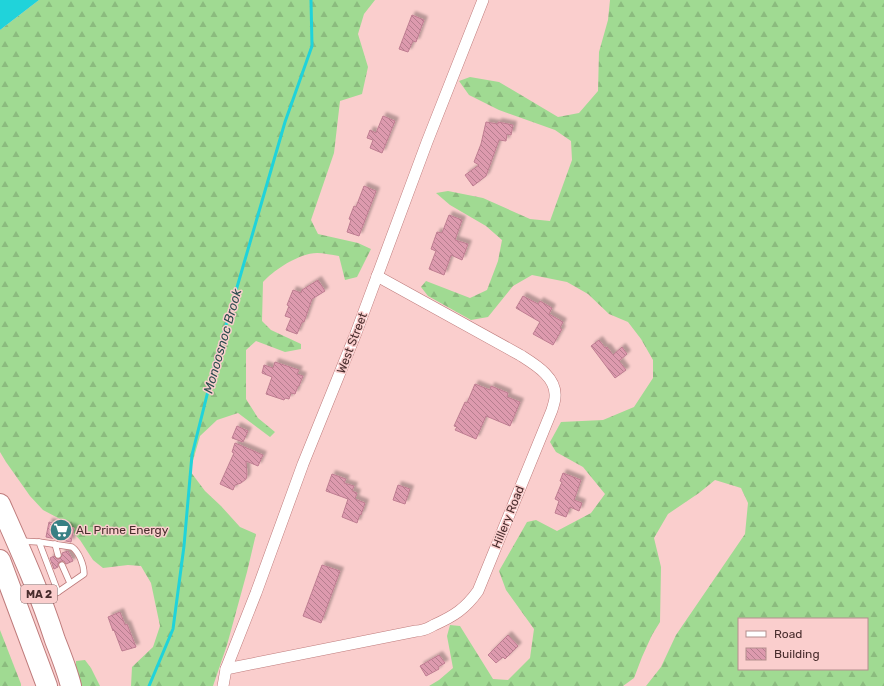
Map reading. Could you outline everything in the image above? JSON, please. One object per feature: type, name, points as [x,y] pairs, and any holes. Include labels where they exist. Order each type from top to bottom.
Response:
[{"type":"highway","name":"MA 2","points":[[0,504],[16,540],[50,596],[71,686]]},
{"type":"highway","name":"MA 2","points":[[0,560],[47,686]]},
{"type":"street","name":"West Street","points":[[223,686],[226,669],[256,593],[303,464],[356,333],[427,142],[483,0]]},
{"type":"street","name":"Hillery Road","points":[[226,669],[423,630],[451,617],[461,610],[478,591],[552,410],[555,390],[541,369],[520,355],[377,276]]},
{"type":"lane","points":[[16,540],[39,542],[55,544],[76,549],[84,574],[50,596],[39,542]]},
{"type":"lane","points":[[55,544],[58,555]]},
{"type":"lane","points":[[62,565],[70,583]]},
{"type":"green space","points":[[39,0],[375,0],[364,14],[358,34],[368,67],[362,94],[340,101],[334,153],[311,220],[318,234],[358,243],[371,249],[357,277],[345,280],[339,256],[317,253],[303,256],[288,263],[274,272],[263,282],[262,321],[271,330],[301,344],[301,349],[285,352],[256,341],[246,350],[246,399],[258,418],[275,432],[270,437],[238,413],[217,420],[200,436],[190,471],[205,491],[240,527],[256,534],[227,645],[213,686],[131,686],[132,667],[153,647],[160,626],[151,583],[141,566],[128,565],[103,568],[93,560],[80,540],[60,519],[43,510],[30,496],[0,452],[0,30]]},
{"type":"green space","points":[[610,0],[884,0],[884,686],[646,686],[661,667],[676,635],[745,534],[748,503],[741,488],[715,480],[668,514],[654,538],[661,567],[660,622],[652,635],[634,678],[623,686],[429,686],[453,668],[447,636],[450,625],[460,626],[493,679],[508,680],[530,658],[534,629],[506,590],[499,571],[527,522],[536,520],[557,531],[591,513],[605,494],[583,467],[556,452],[550,442],[561,422],[603,420],[634,407],[653,378],[653,360],[641,339],[628,322],[609,314],[588,294],[567,282],[532,275],[513,286],[488,317],[471,320],[428,296],[421,287],[426,281],[470,298],[487,290],[498,261],[502,240],[486,226],[450,205],[436,193],[448,191],[483,198],[530,219],[550,221],[572,160],[571,141],[555,130],[499,110],[469,95],[459,81],[470,77],[499,82],[558,117],[579,113],[598,91],[599,52],[608,20]]},
{"type":"green space","points":[[0,630],[21,684],[21,686],[0,686]]},
{"type":"green space","points":[[85,660],[100,686],[80,686],[76,670],[76,661]]},
{"type":"water","points":[[0,0],[39,0],[0,30]]},
{"type":"building","points":[[412,15],[424,20],[416,42],[413,41],[408,52],[399,49]]},
{"type":"building","points":[[383,116],[395,121],[382,153],[370,148],[373,140],[367,138],[370,130],[376,133]]},
{"type":"building","points":[[486,122],[498,124],[498,122],[513,125],[511,135],[507,134],[506,141],[499,140],[486,176],[473,186],[465,175],[479,165],[474,162],[481,144]]},
{"type":"building","points":[[364,186],[376,191],[359,236],[347,232],[351,220],[349,219],[354,206],[356,207]]},
{"type":"building","points":[[449,215],[462,220],[455,240],[468,244],[462,260],[451,255],[444,275],[429,269],[436,251],[431,249],[437,232],[442,233]]},
{"type":"building","points":[[318,280],[325,291],[312,299],[304,322],[302,322],[297,334],[286,330],[291,318],[285,316],[289,306],[287,305],[293,290],[301,293],[302,290]]},
{"type":"building","points":[[523,296],[538,304],[540,301],[552,308],[549,314],[563,322],[560,328],[562,329],[553,345],[533,334],[540,322],[516,308]]},
{"type":"building","points":[[599,340],[613,355],[622,347],[627,354],[619,361],[626,370],[615,378],[591,346]]},
{"type":"building","points":[[275,362],[299,370],[297,374],[303,376],[295,394],[291,393],[289,399],[285,398],[284,400],[266,394],[272,377],[262,373],[264,365],[273,368]]},
{"type":"building","points":[[475,384],[490,390],[491,386],[508,393],[507,397],[520,402],[510,426],[486,416],[476,439],[455,430],[457,427],[454,426],[465,402],[467,403]]},
{"type":"building","points":[[237,426],[248,431],[243,442],[232,438]]},
{"type":"building","points":[[235,443],[263,455],[258,466],[246,461],[246,479],[235,485],[233,490],[220,484],[234,453],[232,452]]},
{"type":"building","points":[[563,473],[581,480],[574,500],[582,503],[579,511],[570,507],[566,517],[555,513],[559,501],[555,499],[562,482],[560,481]]},
{"type":"building","points":[[332,474],[346,479],[344,483],[354,486],[352,491],[357,493],[355,499],[365,503],[357,523],[342,517],[348,499],[326,491]]},
{"type":"building","points":[[398,485],[410,489],[405,504],[393,500]]},
{"type":"building","name":"AL Prime Energy","points":[[49,522],[74,528],[71,542],[46,537]]},
{"type":"building","name":"AL Prime Energy","points":[[68,551],[73,561],[66,564],[64,561],[61,561],[58,563],[58,567],[54,569],[50,558],[54,556],[59,559],[62,556],[62,553]]},
{"type":"building","points":[[322,565],[340,571],[321,623],[303,616]]},
{"type":"building","points":[[120,612],[125,625],[127,624],[136,647],[122,651],[108,617]]},
{"type":"building","points":[[508,635],[518,646],[505,659],[503,657],[496,663],[488,655]]},
{"type":"building","points":[[439,655],[445,663],[438,667],[439,669],[426,676],[420,666]]},
{"type":"waterway","name":"Monoosnoc Brook","points":[[149,686],[173,629],[184,546],[192,455],[215,363],[285,122],[312,46],[311,0]]},
{"type":"place","name":"AL Prime Energy","points":[[61,530]]}]
